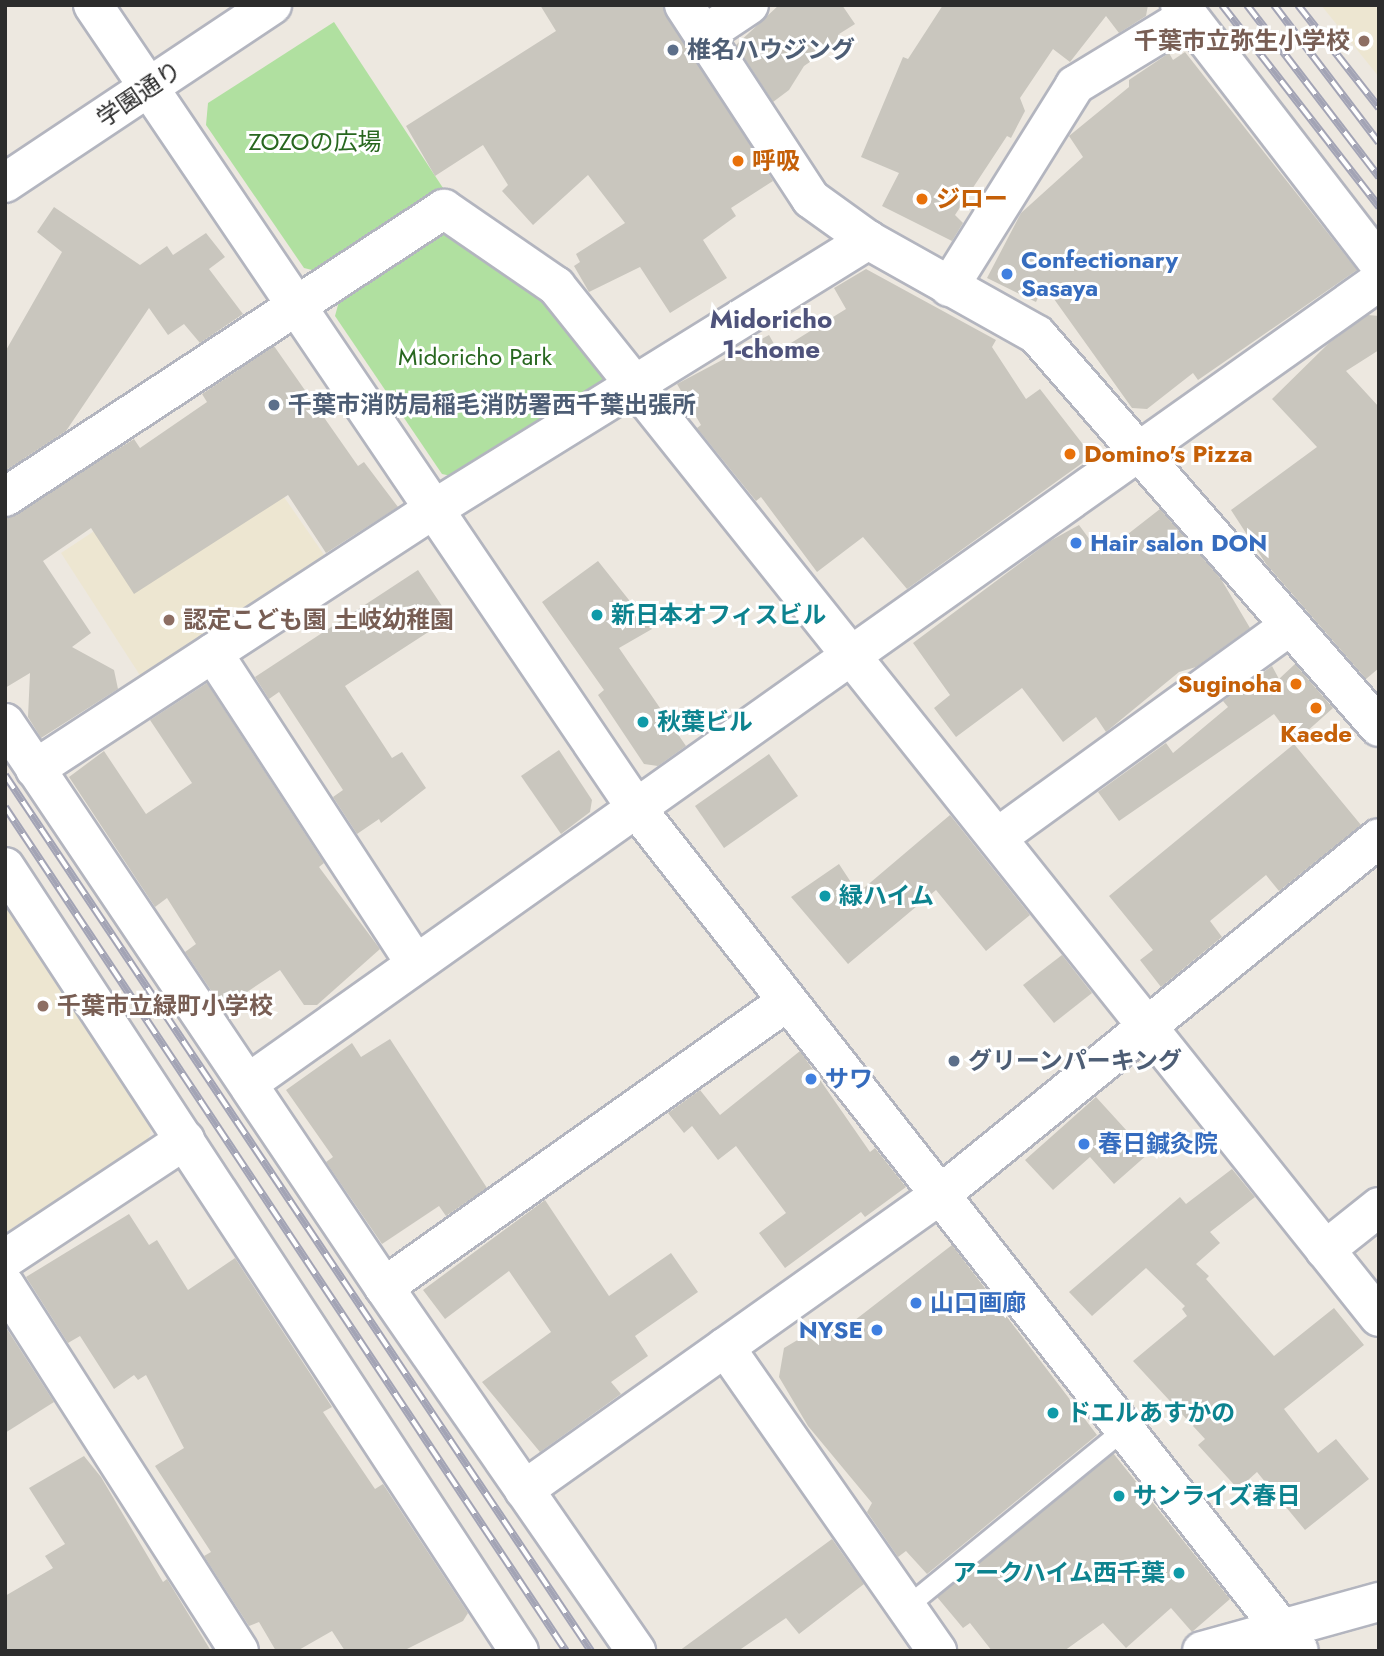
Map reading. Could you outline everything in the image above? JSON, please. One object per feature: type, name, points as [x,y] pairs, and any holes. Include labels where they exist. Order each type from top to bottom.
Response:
[{"type":"street","points":[[93,5],[636,808],[1292,1640]]},
{"type":"street","name":"学園通り","points":[[5,183],[272,5]]},
{"type":"street","points":[[749,5],[694,20],[811,199],[868,240],[1037,335],[1287,628],[1379,727]]},
{"type":"street","points":[[949,287],[1075,85],[1183,11],[1379,262]]},
{"type":"street","points":[[5,497],[444,209],[556,286],[636,383],[849,657],[998,837],[1379,1317]]},
{"type":"street","points":[[35,769],[434,509],[868,240]]},
{"type":"street","points":[[250,1082],[1379,281]]},
{"type":"street","points":[[998,837],[1287,628]]},
{"type":"street","points":[[213,653],[416,964]]},
{"type":"street","points":[[5,723],[250,1082],[384,1287],[636,1651]]},
{"type":"street","points":[[524,1490],[941,1195],[1379,838]]},
{"type":"street","points":[[5,867],[519,1651]]},
{"type":"street","points":[[384,1287],[787,1002]]},
{"type":"street","points":[[5,1259],[185,1140]]},
{"type":"street","points":[[1325,1250],[1379,1208]]},
{"type":"street","points":[[5,1285],[239,1651]]},
{"type":"street","points":[[725,1347],[937,1651]]},
{"type":"street","points":[[1202,1651],[1292,1640],[1379,1602]]},
{"type":"lane","points":[[906,1606],[1125,1428]]},
{"type":"shaded area","name":"千葉市立弥生小学校","points":[[1321,5],[1379,5],[1379,77]]},
{"type":"shaded area","name":"認定こども園 土岐幼稚園","points":[[248,445],[327,559],[143,680],[61,553],[120,514]]},
{"type":"shaded area","name":"千葉市立緑町小学校","points":[[5,894],[155,1118],[148,1140],[5,1233]]},
{"type":"green space","name":"ZOZOの広場","points":[[334,22],[445,191],[324,273],[304,268],[206,125],[208,103]]},
{"type":"green space","name":"Midoricho Park","points":[[453,229],[549,296],[605,368],[601,390],[461,478],[442,474],[335,316],[341,294],[439,231]]},
{"type":"building","points":[[540,5],[662,5],[773,181],[731,208],[736,216],[703,240],[727,278],[670,313],[640,267],[589,292],[574,266],[580,262],[576,254],[625,223],[588,175],[533,225],[502,191],[508,185],[483,145],[435,176],[406,126],[556,31]]},
{"type":"building","points":[[779,5],[842,5],[855,24],[839,34],[842,40],[804,66],[789,90],[773,102],[736,45]]},
{"type":"building","points":[[943,5],[1148,5],[1146,16],[1119,33],[1106,16],[1070,62],[1053,49],[1020,98],[1025,111],[1011,138],[1007,136],[955,215],[963,223],[952,241],[882,206],[899,173],[861,157],[903,57],[908,59]]},
{"type":"building","points":[[1185,52],[1357,270],[1198,380],[1193,373],[1147,409],[1132,408],[1044,285],[1036,302],[987,278],[1021,213],[1083,157],[1069,136],[1129,87],[1129,80],[1169,53],[1173,60]]},
{"type":"building","points":[[54,207],[140,265],[167,246],[173,255],[206,233],[225,257],[209,269],[243,314],[200,343],[184,324],[168,335],[149,308],[66,431],[5,471],[5,352],[62,252],[37,232]]},
{"type":"building","points":[[866,269],[996,340],[992,347],[1026,399],[1040,389],[1092,456],[907,589],[863,537],[817,572],[761,497],[756,501],[697,428],[701,425],[677,384],[769,335],[778,351],[846,309],[834,288]]},
{"type":"building","points":[[1368,315],[1379,316],[1379,350],[1346,371],[1379,407],[1379,668],[1366,679],[1266,564],[1231,510],[1317,447],[1272,399],[1329,343]]},
{"type":"building","points":[[274,346],[358,466],[364,462],[398,507],[326,553],[288,495],[134,594],[91,528],[43,561],[91,633],[72,647],[114,670],[118,689],[41,738],[28,717],[30,673],[5,688],[5,519],[134,439],[140,448],[207,402],[202,394]]},
{"type":"building","points":[[1160,509],[1221,579],[1250,628],[1196,667],[1179,672],[1106,732],[1096,717],[1063,742],[1022,688],[956,737],[934,708],[950,695],[913,643],[1050,541],[1079,525],[1101,555]]},
{"type":"building","points":[[598,561],[652,629],[619,648],[686,746],[658,766],[644,764],[598,695],[604,690],[542,602]]},
{"type":"building","points":[[418,570],[450,618],[345,686],[392,758],[402,752],[426,788],[381,823],[379,819],[357,834],[333,797],[343,790],[279,692],[269,699],[255,677]]},
{"type":"building","points":[[1295,664],[1333,708],[1295,742],[1274,714],[1119,821],[1098,792],[1166,743],[1173,753],[1228,707],[1223,701],[1272,666],[1279,679]]},
{"type":"building","points":[[207,683],[324,863],[319,867],[380,949],[317,1005],[304,1005],[280,970],[223,1008],[185,952],[196,944],[167,898],[155,907],[69,777],[104,751],[146,814],[192,783],[150,720]]},
{"type":"building","points":[[1294,744],[1361,825],[1279,891],[1266,875],[1210,921],[1222,937],[1161,987],[1140,960],[1153,950],[1109,896]]},
{"type":"building","points":[[559,750],[592,800],[590,812],[561,834],[521,776]]},
{"type":"building","points":[[769,754],[798,796],[724,848],[695,806]]},
{"type":"building","points":[[950,815],[1030,915],[986,951],[936,890],[848,964],[791,897],[839,864],[858,893]]},
{"type":"building","points":[[1062,955],[1092,993],[1054,1023],[1023,985]]},
{"type":"building","points":[[390,1039],[487,1188],[446,1216],[439,1206],[382,1244],[326,1162],[333,1157],[286,1090],[352,1043],[361,1057]]},
{"type":"building","points":[[800,1051],[870,1152],[875,1148],[906,1187],[865,1217],[861,1212],[785,1268],[759,1233],[786,1213],[736,1146],[718,1160],[692,1126],[684,1133],[668,1113],[700,1090],[720,1115]]},
{"type":"building","points":[[1096,1097],[1148,1154],[1114,1184],[1090,1157],[1053,1190],[1025,1160]]},
{"type":"building","points":[[1232,1169],[1255,1197],[1210,1232],[1220,1243],[1196,1264],[1209,1276],[1206,1279],[1274,1356],[1334,1308],[1364,1345],[1284,1409],[1318,1453],[1336,1439],[1369,1479],[1305,1530],[1257,1472],[1238,1489],[1198,1445],[1205,1439],[1133,1361],[1187,1316],[1182,1309],[1185,1306],[1146,1268],[1092,1316],[1069,1292],[1180,1197],[1186,1204]]},
{"type":"building","points":[[545,1200],[609,1296],[671,1253],[698,1292],[635,1336],[648,1356],[611,1382],[621,1394],[540,1452],[482,1382],[551,1332],[509,1271],[445,1319],[423,1290]]},
{"type":"building","points":[[129,1214],[149,1245],[157,1240],[188,1290],[235,1258],[332,1407],[323,1412],[375,1489],[383,1484],[468,1613],[463,1621],[403,1651],[345,1651],[332,1631],[297,1651],[276,1651],[259,1622],[249,1626],[204,1556],[211,1552],[155,1466],[184,1448],[146,1375],[138,1380],[134,1375],[114,1389],[80,1336],[68,1343],[26,1277]]},
{"type":"building","points":[[952,1245],[1097,1435],[927,1574],[906,1551],[898,1557],[867,1512],[872,1503],[808,1426],[779,1377],[784,1348],[828,1322],[837,1334]]},
{"type":"building","points":[[5,1326],[54,1402],[5,1433]]},
{"type":"building","points":[[1113,1453],[1230,1599],[1192,1632],[1171,1608],[1126,1648],[1103,1623],[1064,1651],[992,1651],[970,1623],[963,1628],[937,1597]]},
{"type":"building","points":[[84,1456],[101,1477],[163,1582],[167,1579],[211,1651],[5,1651],[5,1596],[53,1568],[45,1556],[65,1544],[29,1488]]},
{"type":"building","points":[[832,1539],[864,1584],[799,1634],[786,1618],[738,1651],[679,1651]]},
{"type":"railway","points":[[1222,5],[1379,207]]},
{"type":"railway","points":[[1247,5],[1379,177]]},
{"type":"railway","points":[[1274,5],[1379,143]]},
{"type":"railway","points":[[1298,5],[1379,108]]},
{"type":"railway","points":[[5,775],[591,1651]]},
{"type":"railway","points":[[5,807],[566,1651]]},
{"type":"place","name":"千葉市立弥生小学校","points":[[1364,41]]},
{"type":"place","name":"椎名ハウジング","points":[[673,50]]},
{"type":"place","name":"呼吸","points":[[738,161]]},
{"type":"place","name":"ジロー","points":[[922,199]]},
{"type":"place","name":"Confectionary Sasaya","points":[[1007,274]]},
{"type":"place","name":"千葉市消防局稲毛消防署西千葉出張所","points":[[274,405]]},
{"type":"place","name":"Domino's Pizza","points":[[1070,454]]},
{"type":"place","name":"Hair salon DON","points":[[1076,543]]},
{"type":"place","name":"新日本オフィスビル","points":[[597,615]]},
{"type":"place","name":"認定こども園 土岐幼稚園","points":[[169,620]]},
{"type":"place","name":"Suginoha","points":[[1296,684]]},
{"type":"place","name":"Kaede","points":[[1316,708]]},
{"type":"place","name":"秋葉ビル","points":[[643,722]]},
{"type":"place","name":"緑ハイム","points":[[825,896]]},
{"type":"place","name":"千葉市立緑町小学校","points":[[43,1006]]},
{"type":"place","name":"グリーンパーキング","points":[[954,1061]]},
{"type":"place","name":"サワ","points":[[811,1079]]},
{"type":"place","name":"春日鍼灸院","points":[[1084,1144]]},
{"type":"place","name":"山口画廊","points":[[916,1303]]},
{"type":"place","name":"NYSE","points":[[877,1330]]},
{"type":"place","name":"ドエルあすかの","points":[[1053,1413]]},
{"type":"place","name":"サンライズ春日","points":[[1119,1496]]},
{"type":"place","name":"アークハイム西千葉","points":[[1179,1573]]},
{"type":"district","name":"Midoricho 1-chome","points":[[771,335]]}]
